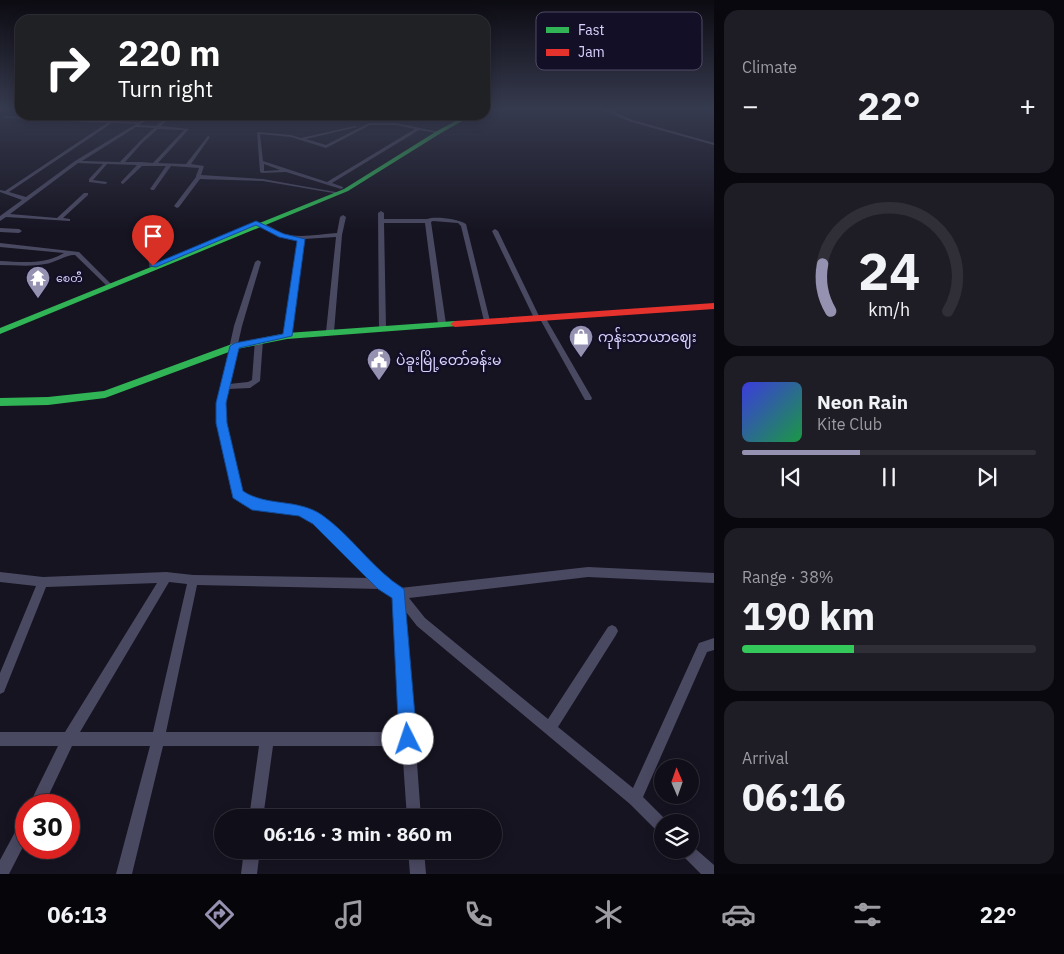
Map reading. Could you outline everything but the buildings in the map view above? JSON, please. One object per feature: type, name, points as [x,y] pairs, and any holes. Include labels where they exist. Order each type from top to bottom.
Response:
[{"type":"main road","points":[[0,331],[382,171],[412,149]]},
{"type":"main road","points":[[0,327],[259,224]]},
{"type":"main road","points":[[0,402],[48,401],[105,394],[235,346],[287,336],[714,306]]},
{"type":"street","points":[[6,192],[71,149]]},
{"type":"street","points":[[0,219],[77,162],[98,149]]},
{"type":"street","points":[[122,163],[135,149]]},
{"type":"street","points":[[155,164],[169,149]]},
{"type":"street","points":[[188,165],[200,149]]},
{"type":"street","points":[[260,149],[262,172],[289,170]]},
{"type":"street","points":[[199,177],[263,180],[336,189],[391,149]]},
{"type":"street","points":[[77,162],[170,164],[202,168],[199,177],[177,206]]},
{"type":"street","points":[[105,183],[91,182],[91,180],[107,162]]},
{"type":"street","points":[[261,162],[289,170],[336,189]]},
{"type":"street","points":[[123,184],[142,163]]},
{"type":"street","points":[[152,189],[170,164]]},
{"type":"street","points":[[0,191],[16,198],[26,199]]},
{"type":"street","points":[[59,219],[86,194]]},
{"type":"street","points":[[380,212],[382,328]]},
{"type":"street","points":[[6,215],[68,220]]},
{"type":"street","points":[[330,332],[338,235],[343,217]]},
{"type":"street","points":[[381,221],[428,221],[441,219],[460,222],[464,225],[487,321]]},
{"type":"street","points":[[428,221],[442,324]]},
{"type":"street","points":[[259,224],[282,236],[300,238],[338,235]]},
{"type":"street","points":[[0,230],[19,232]]},
{"type":"street","points":[[495,232],[539,318],[588,398]]},
{"type":"street","points":[[142,235],[153,266]]},
{"type":"street","points":[[287,336],[300,238]]},
{"type":"street","points":[[0,245],[77,253],[108,284]]},
{"type":"street","points":[[0,263],[42,264],[54,262],[71,252]]},
{"type":"street","points":[[258,262],[238,326],[221,403],[222,423],[237,494],[252,504],[301,510],[318,520],[383,584],[399,594],[421,622],[635,799],[654,818]]},
{"type":"street","points":[[224,387],[250,385],[256,381],[259,340]]},
{"type":"street","points":[[399,594],[557,574],[588,572],[714,578]]},
{"type":"street","points":[[0,577],[43,582],[166,577],[193,580],[383,584]]},
{"type":"street","points":[[42,794],[70,738],[166,577]]},
{"type":"street","points":[[124,874],[158,739],[193,580]]},
{"type":"street","points":[[0,688],[43,582]]},
{"type":"street","points":[[399,594],[413,809]]},
{"type":"street","points":[[549,729],[612,631]]},
{"type":"street","points":[[635,799],[703,647],[714,644]]},
{"type":"street","points":[[0,738],[408,739]]},
{"type":"street","points":[[257,809],[267,739]]},
{"type":"street","points":[[1,874],[15,847]]},
{"type":"street","points":[[248,874],[250,859]]},
{"type":"street","points":[[417,859],[418,874]]},
{"type":"street","points":[[696,859],[712,874]]},
{"type":"traffic: fast","points":[[0,331],[346,190],[412,149]]},
{"type":"traffic: fast","points":[[0,402],[48,401],[105,394],[235,346],[287,336],[455,324]]},
{"type":"traffic: jam","points":[[455,324],[714,306]]},
{"type":"place","name":"စေတီ","points":[[38,299]]},
{"type":"place","name":"ကုန်းသာယာဈေး","points":[[581,358]]},
{"type":"place","name":"ပဲခူးမြို့တော်ခန်းမ","points":[[379,381]]},
{"type":"route","points":[[153,266],[256,223],[282,236],[301,239],[287,336],[235,346],[224,387],[221,403],[222,423],[237,494],[252,504],[301,510],[318,520],[340,544],[383,584],[399,594],[408,739]]}]
